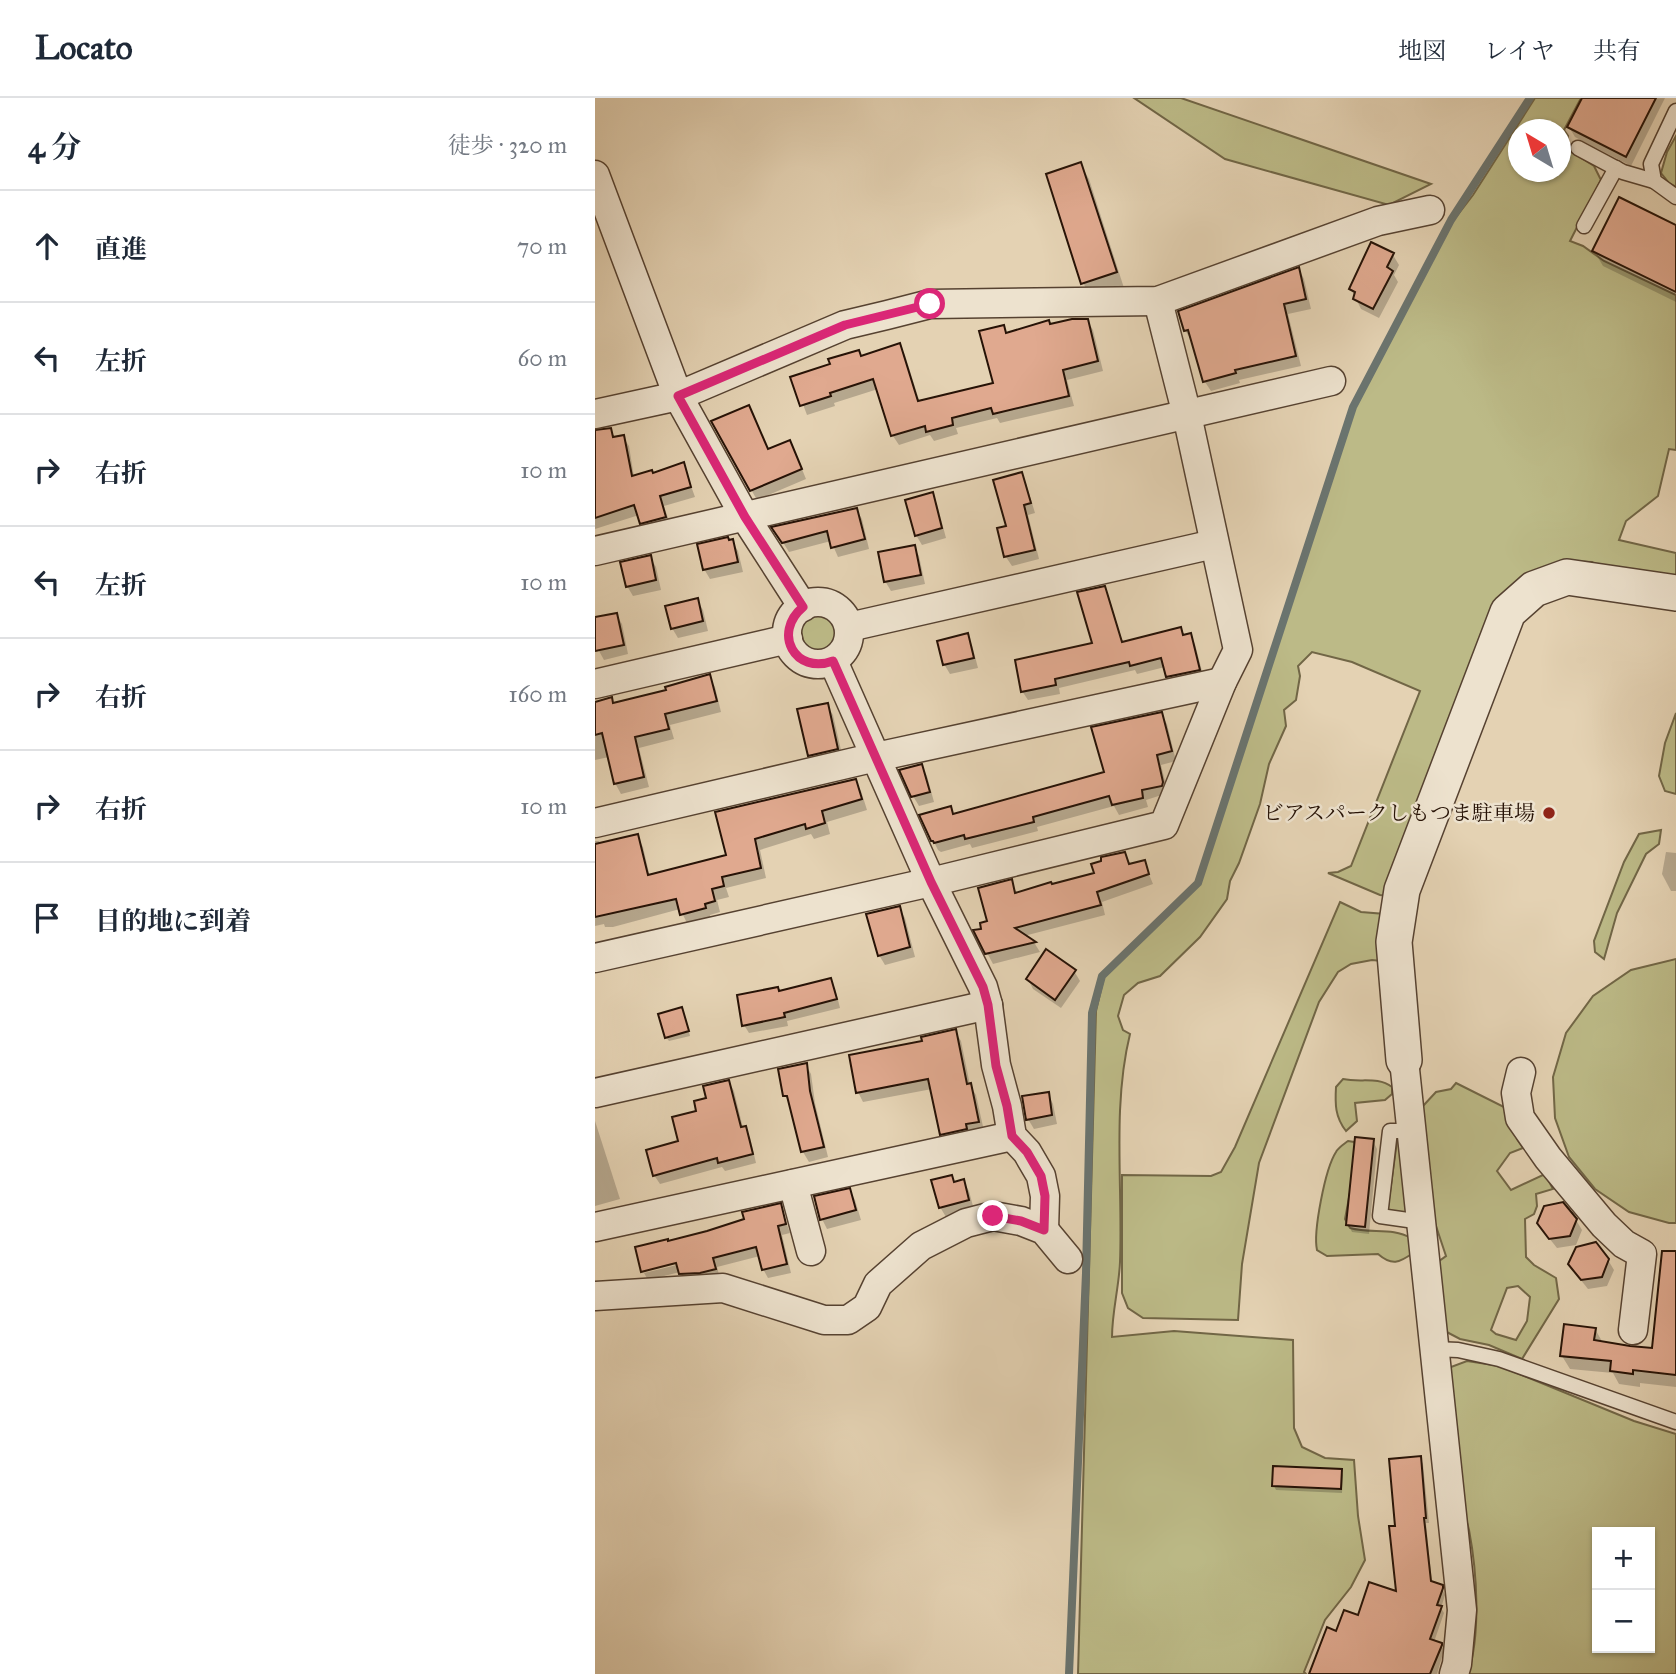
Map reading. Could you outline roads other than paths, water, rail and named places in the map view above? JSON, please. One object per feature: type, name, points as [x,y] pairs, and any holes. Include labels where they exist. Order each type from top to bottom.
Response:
[{"type":"street","points":[[595,175],[678,396],[745,517],[803,607]]},
{"type":"street","points":[[595,414],[678,396],[845,325],[930,304],[1158,301],[1378,221],[1430,211]]},
{"type":"street","points":[[595,958],[931,882],[1164,825],[1222,682],[1238,650],[1187,415],[1158,301]]},
{"type":"street","points":[[595,551],[1331,381]]},
{"type":"street","points":[[849,627],[1214,544]]},
{"type":"street","points":[[1454,1674],[1462,1610],[1394,942],[1402,890],[1508,612],[1534,589],[1567,577],[1676,593]]},
{"type":"street","points":[[821,603],[831,605],[839,610],[849,627],[847,646],[833,661],[824,664],[805,662],[791,648],[788,639],[790,621],[803,607],[821,603]]},
{"type":"street","points":[[595,684],[788,639]]},
{"type":"street","points":[[833,661],[931,882],[983,987],[996,1066],[1012,1136],[1027,1152],[1041,1176],[1045,1196],[1044,1230]]},
{"type":"street","points":[[595,823],[876,757],[1222,682]]},
{"type":"street","points":[[595,1093],[988,1005]]},
{"type":"street","points":[[1521,1072],[1516,1093],[1520,1118],[1548,1158],[1604,1226],[1624,1244],[1642,1254],[1633,1330]]},
{"type":"street","points":[[595,1227],[1012,1136]]},
{"type":"street","points":[[793,1184],[811,1251]]},
{"type":"street","points":[[595,1297],[723,1288],[824,1320],[848,1320],[867,1307],[878,1284],[921,1246],[965,1223],[993,1216],[1021,1221],[1044,1230],[1068,1259]]},
{"type":"lane","points":[[1654,181],[1651,164],[1676,111]]},
{"type":"lane","points":[[1578,148],[1616,168],[1654,181],[1676,197]]},
{"type":"lane","points":[[1584,226],[1616,168]]},
{"type":"lane","points":[[1412,1131],[1389,1131],[1380,1216],[1422,1222]]},
{"type":"lane","points":[[1434,1349],[1458,1350],[1499,1359],[1676,1422]]},
{"type":"waterway","points":[[1069,1674],[1086,1273],[1092,1013],[1102,976],[1198,883],[1353,407],[1451,220],[1530,98]]},
{"type":"place","name":"ビアスパークしもつま駐車場","points":[[1549,813]]}]
